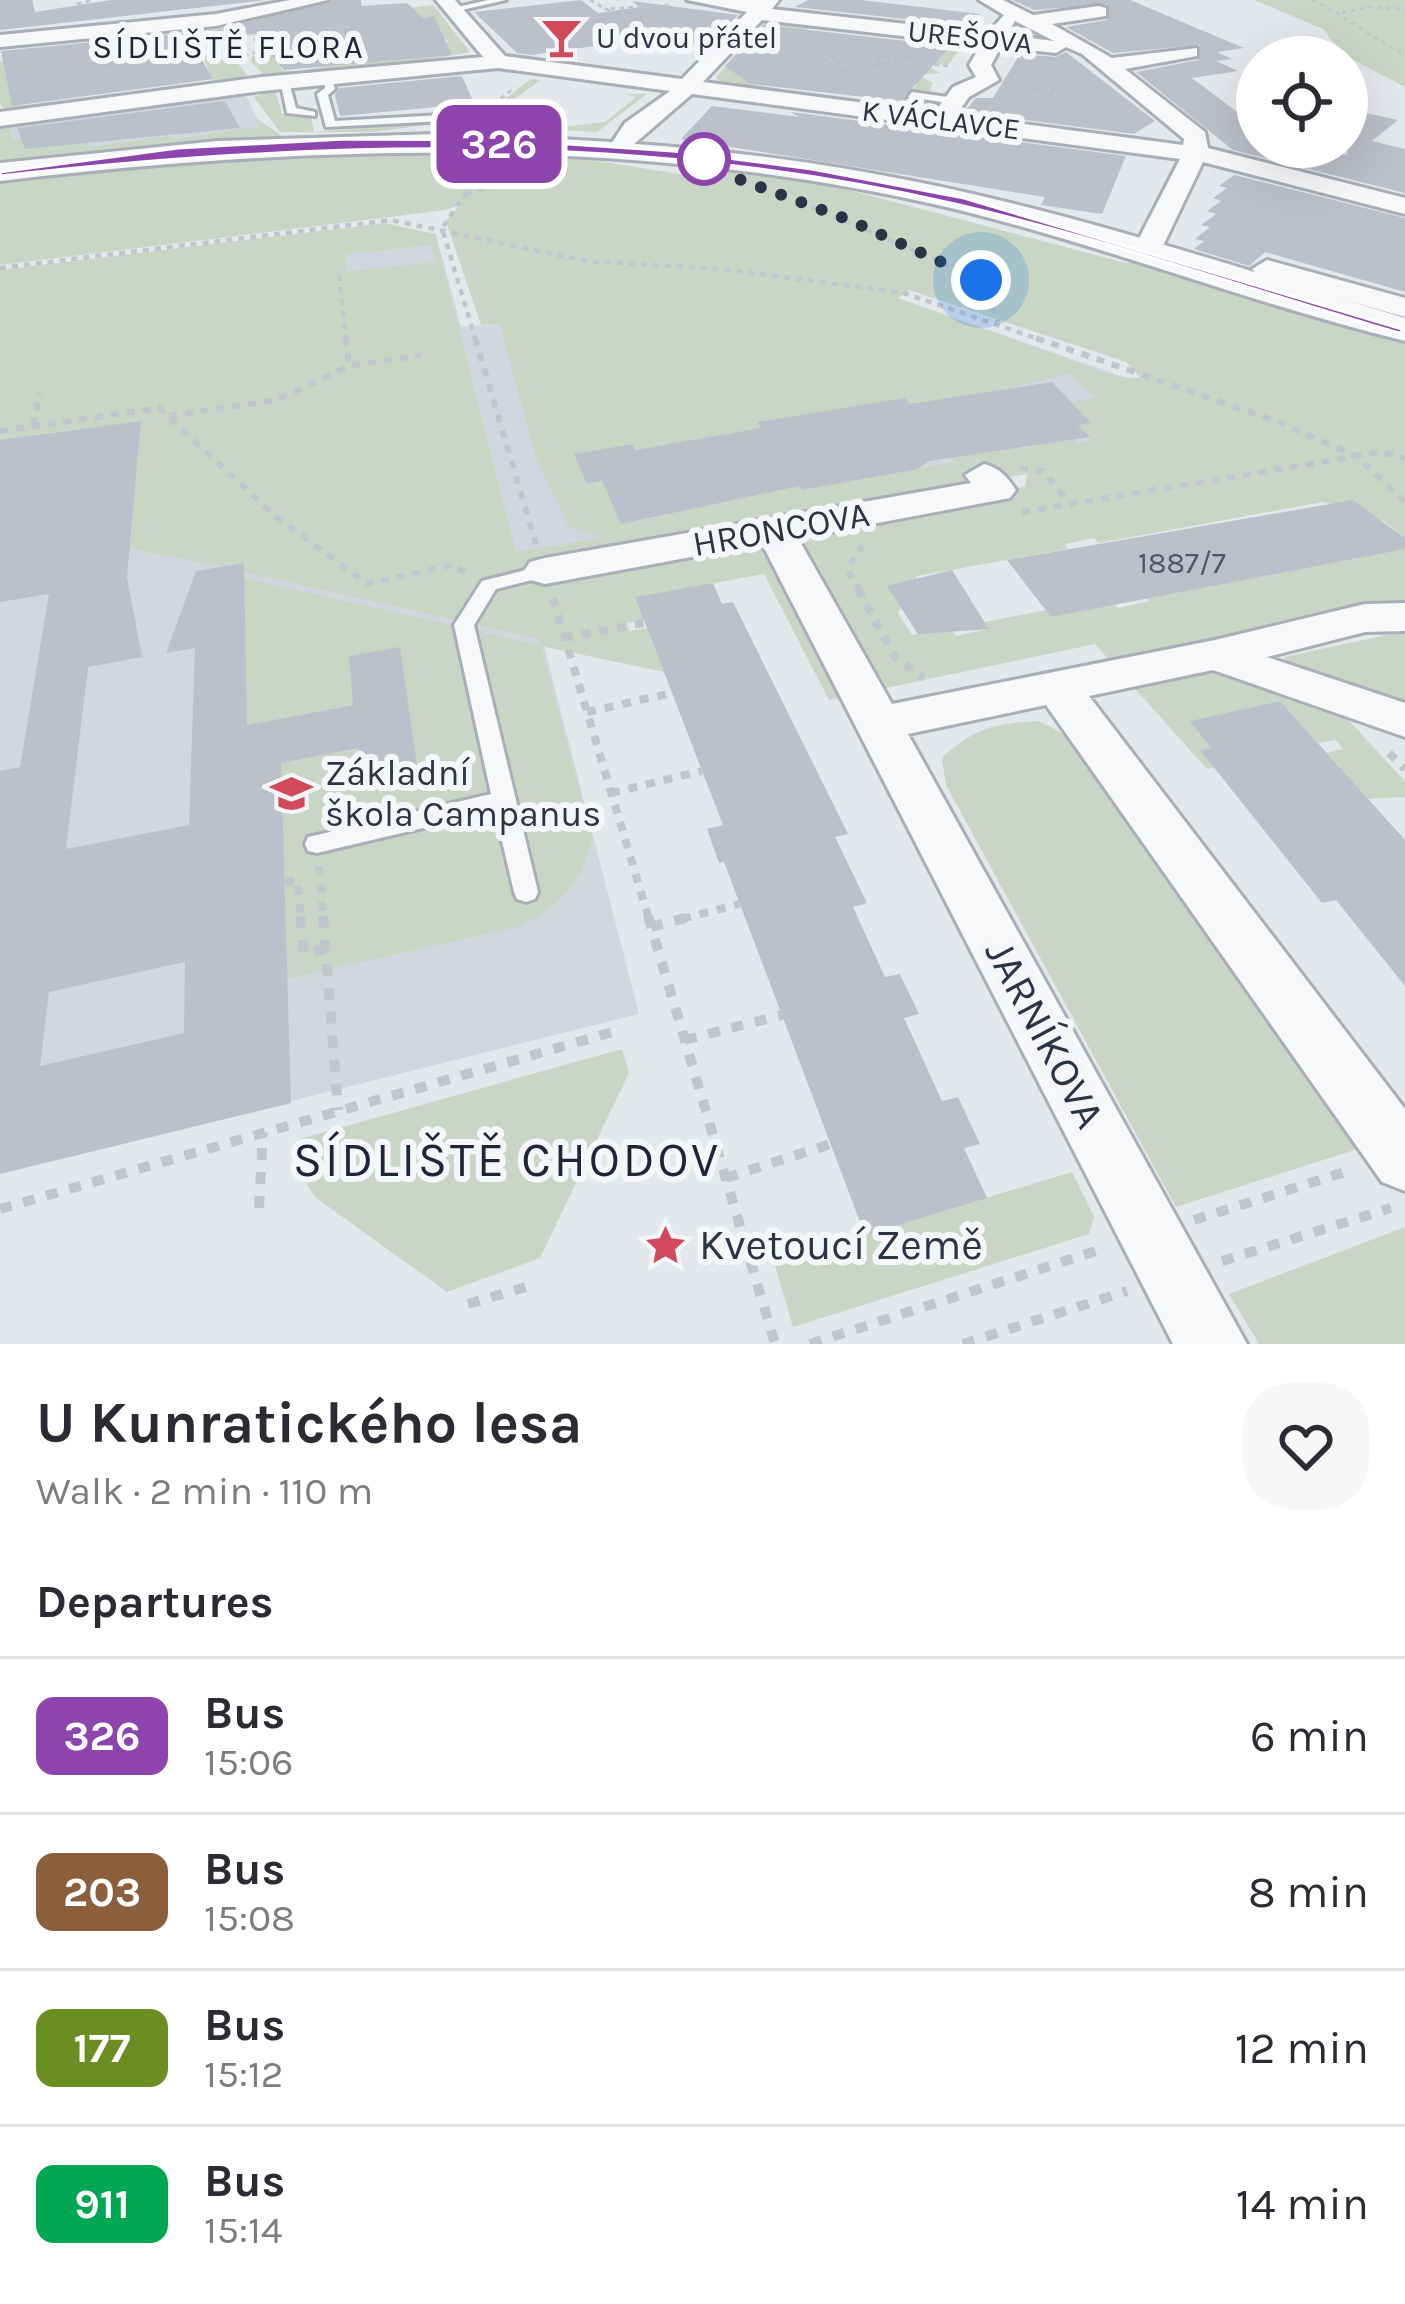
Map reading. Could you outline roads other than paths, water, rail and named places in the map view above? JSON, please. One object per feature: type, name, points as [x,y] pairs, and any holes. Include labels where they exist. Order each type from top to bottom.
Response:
[{"type":"street","points":[[0,41],[216,20],[319,0]]},
{"type":"street","name":"UREŠOVA","points":[[696,0],[1098,57],[1190,52]]},
{"type":"street","points":[[989,0],[1098,57],[1196,137],[1196,154],[1146,252]]},
{"type":"street","points":[[952,104],[979,87],[988,75],[980,65],[998,40],[1004,14],[989,0]]},
{"type":"street","points":[[619,150],[646,117],[687,87],[762,7]]},
{"type":"street","points":[[459,8],[498,62]]},
{"type":"street","points":[[1030,21],[1099,12]]},
{"type":"street","name":"K VÁCLAVCE","points":[[0,119],[284,82],[498,62],[687,87],[952,104],[1236,163]]},
{"type":"street","points":[[0,172],[154,154],[345,143],[619,150],[871,182],[1146,252],[1405,308]]},
{"type":"street","name":"K VÁCLAVCE","points":[[1260,168],[1405,206]]},
{"type":"street","points":[[1275,277],[1405,329]]},
{"type":"street","name":"HRONCOVA","points":[[544,571],[997,490],[984,475]]},
{"type":"street","name":"JARNÍKOVA","points":[[775,531],[1211,1344]]},
{"type":"street","points":[[879,723],[1215,655],[1365,618],[1405,617]]},
{"type":"street","points":[[1215,655],[1405,720]]},
{"type":"street","points":[[1058,688],[1405,1160]]},
{"type":"lane","points":[[459,8],[502,0]]},
{"type":"lane","points":[[327,78],[330,89],[322,94],[330,125],[444,118],[449,112]]},
{"type":"lane","points":[[284,82],[291,111],[311,114]]},
{"type":"lane","points":[[912,95],[952,104]]},
{"type":"lane","points":[[526,892],[464,626],[489,585],[544,571]]},
{"type":"lane","points":[[317,844],[504,800]]},
{"type":"place","name":"U dvou přátel","points":[[562,38]]},
{"type":"place","name":"Základní škola Campanus","points":[[291,794]]},
{"type":"place","name":"Kvetoucí Země","points":[[665,1245]]},
{"type":"district","name":"SÍDLIŠTĚ FLORA","points":[[229,47]]},
{"type":"district","name":"SÍDLIŠTĚ CHODOV","points":[[507,1160]]}]
